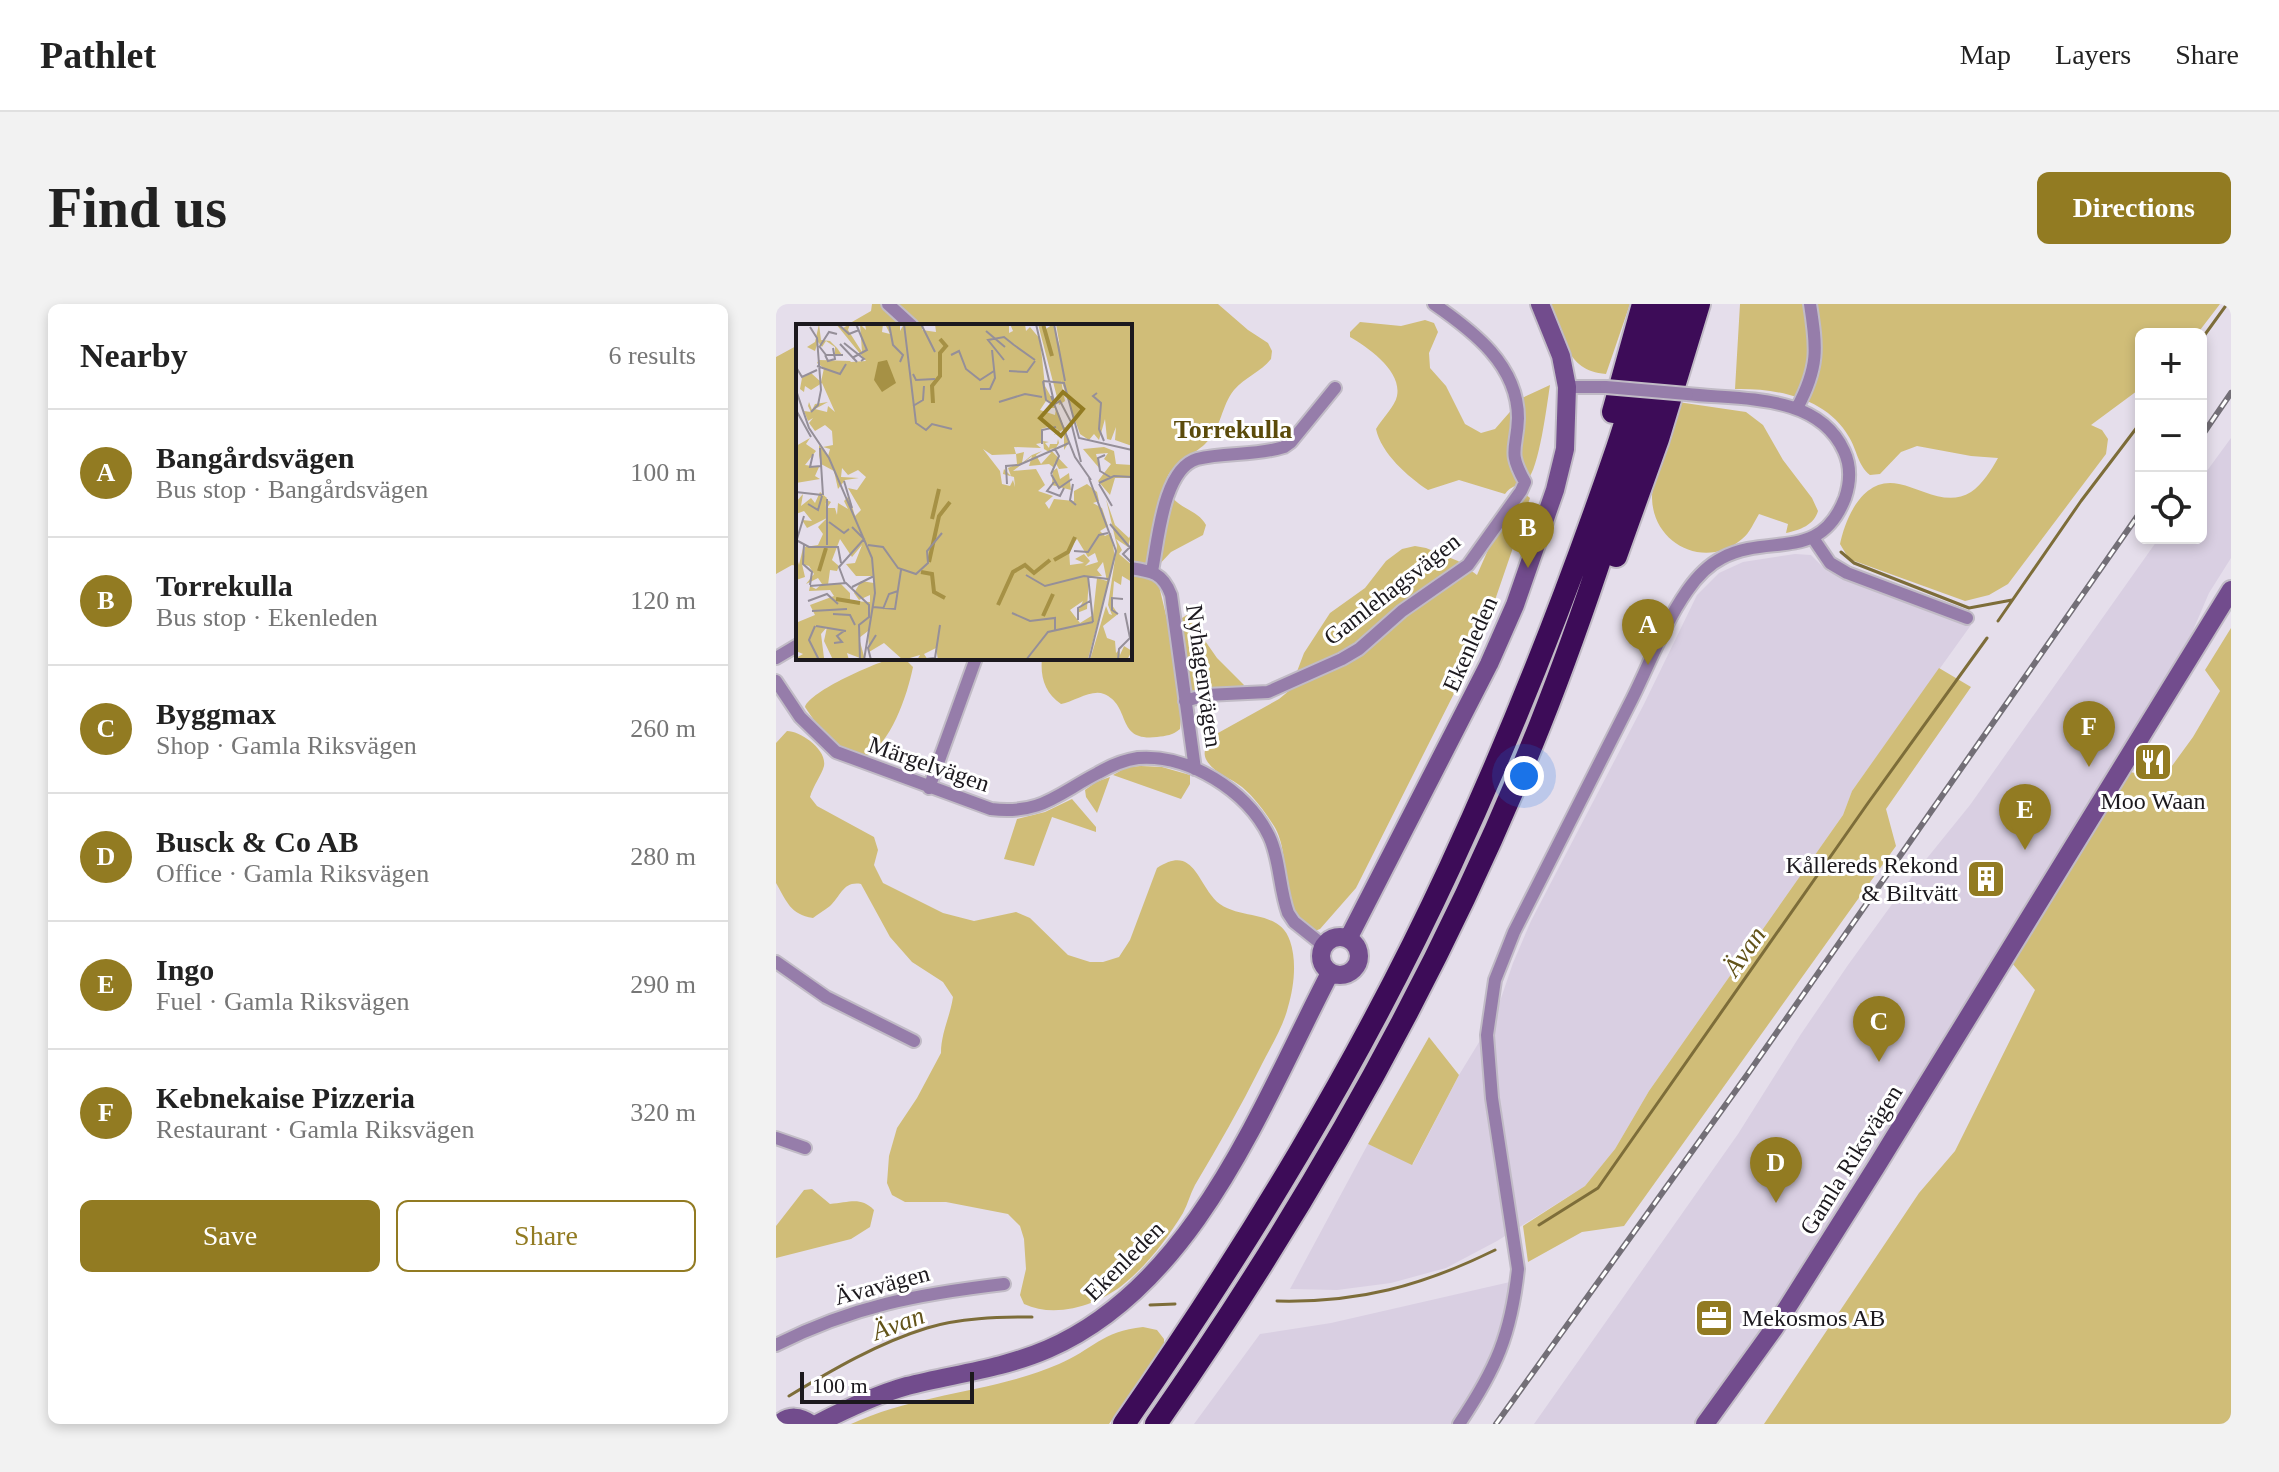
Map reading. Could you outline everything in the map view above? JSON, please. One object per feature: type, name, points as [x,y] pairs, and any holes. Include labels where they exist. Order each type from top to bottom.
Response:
[{"type":"highway","points":[[1579,553],[1622,373],[1643,304]]},
{"type":"highway","points":[[1124,1424],[1236,1259],[1303,1146],[1383,1003],[1449,869],[1491,775],[1579,553],[1618,445],[1660,304]]},
{"type":"highway","points":[[1542,721],[1609,533],[1681,304]]},
{"type":"highway","points":[[1156,1424],[1257,1273],[1369,1083],[1470,884],[1542,721],[1592,618],[1634,510],[1699,304]]},
{"type":"street","points":[[888,304],[910,324]]},
{"type":"street","name":"Gamlehagsvägen","points":[[1185,701],[1206,695],[1268,692],[1359,649],[1402,611],[1468,565],[1521,491],[1525,482],[1514,463],[1518,409],[1512,382],[1481,340],[1434,304]]},
{"type":"street","name":"Ekenleden","points":[[817,1424],[881,1394],[1001,1366],[1047,1350],[1074,1336],[1121,1302],[1178,1242],[1221,1182],[1330,973],[1342,975],[1356,966],[1357,948],[1348,939],[1489,664],[1515,605],[1560,473],[1566,435],[1567,387],[1561,356],[1540,304]]},
{"type":"street","points":[[1797,408],[1810,385],[1815,366],[1810,304]]},
{"type":"street","points":[[1459,1424],[1485,1386],[1497,1361],[1510,1324],[1516,1291],[1518,1269],[1492,1098],[1487,1035],[1495,980],[1514,932],[1665,630],[1691,586],[1708,567],[1723,558],[1741,551],[1802,543],[1813,538],[1829,526],[1844,501],[1848,487],[1848,458],[1832,432],[1810,413],[1797,408],[1687,394],[1567,387]]},
{"type":"street","points":[[1132,568],[1152,571],[1165,502],[1184,468],[1197,459],[1284,447],[1335,388]]},
{"type":"street","points":[[1813,538],[1830,563],[1847,573],[1967,618]]},
{"type":"street","name":"Nyhagenvägen","points":[[1152,571],[1164,579],[1171,595],[1195,769]]},
{"type":"street","name":"Gamla Riksvägen","points":[[1705,1424],[1775,1327],[1853,1204],[2231,590]]},
{"type":"street","points":[[776,658],[796,646]]},
{"type":"street","points":[[929,788],[975,660]]},
{"type":"street","name":"Märgelvägen","points":[[776,681],[800,717],[836,752],[991,809],[1022,811],[1055,799],[1112,766],[1137,758],[1175,761],[1195,769],[1228,789],[1256,815],[1270,839],[1288,913],[1294,922],[1324,946]]},
{"type":"street","points":[[1330,973],[1322,964],[1324,946],[1332,939],[1348,939]]},
{"type":"street","points":[[776,962],[826,997],[914,1041]]},
{"type":"street","points":[[776,1138],[805,1148]]},
{"type":"street","name":"Ävavägen","points":[[776,1345],[826,1323],[896,1300],[1004,1284]]},
{"type":"street","points":[[779,1419],[796,1417],[811,1424]]},
{"type":"shaded area","points":[[872,304],[1218,304],[1268,343],[1272,351],[1271,359],[1234,390],[1211,437],[1173,468],[1166,481],[1174,500],[1206,525],[1203,535],[1171,552],[1155,569],[1170,632],[1180,729],[1157,737],[1135,734],[1129,729],[1113,699],[1104,694],[1088,694],[1061,704],[1047,690],[1042,672],[1042,660],[1132,660],[1132,324],[848,324],[871,311]]},
{"type":"shaded area","points":[[1549,304],[1630,304],[1606,374],[1582,366],[1574,358]]},
{"type":"shaded area","points":[[1740,304],[2220,304],[2202,328],[2135,328],[2135,392],[2091,425],[2102,430],[2108,439],[2106,454],[2008,584],[1989,595],[1965,601],[1849,559],[1840,544],[1852,511],[1859,500],[1876,486],[1899,484],[1935,496],[1962,496],[1979,485],[1998,458],[1917,446],[1901,452],[1880,474],[1870,475],[1840,424],[1814,404],[1784,393],[1735,389]]},
{"type":"shaded area","points":[[1425,320],[1434,323],[1438,332],[1429,353],[1430,368],[1446,386],[1465,424],[1481,433],[1495,429],[1522,398],[1550,385],[1542,436],[1531,474],[1505,494],[1459,480],[1428,490],[1396,464],[1383,447],[1376,429],[1394,404],[1397,387],[1389,369],[1366,347],[1350,337],[1350,332],[1360,322],[1401,326]]},
{"type":"shaded area","points":[[796,346],[796,566],[776,574],[776,357]]},
{"type":"shaded area","points":[[1678,402],[1746,412],[1763,425],[1783,460],[1812,498],[1818,511],[1813,520],[1786,533],[1788,524],[1759,514],[1742,539],[1728,548],[1713,552],[1684,548],[1671,540],[1661,529],[1652,498]]},
{"type":"shaded area","points":[[2231,438],[2231,558],[2209,593],[2182,656],[1776,1313],[1696,1424],[1534,1424],[1738,1134],[1848,965],[1911,878],[1970,805],[2155,544],[2207,544],[2207,471]]},
{"type":"shaded area","points":[[1525,494],[1530,498],[1482,638],[1356,888],[1315,931],[1302,922],[1294,911],[1280,839],[1274,826],[1247,791],[1207,761],[1205,753],[1209,738],[1290,690],[1304,653],[1330,613],[1365,588],[1386,561],[1402,549],[1415,546],[1426,548],[1458,561],[1477,575],[1491,543]]},
{"type":"shaded area","points":[[1795,554],[1811,555],[1827,571],[1855,584],[1971,625],[1852,791],[1843,815],[1649,1091],[1615,1149],[1585,1186],[1497,1241],[1446,1268],[1391,1283],[1337,1290],[1290,1289],[1368,1144],[1413,1164],[1459,1075],[1495,1016],[1531,921],[1697,595],[1719,573],[1743,562]]},
{"type":"shaded area","points":[[1187,615],[1217,658],[1244,685],[1241,689],[1194,693],[1190,690],[1182,618]]},
{"type":"shaded area","points":[[2231,628],[2231,1424],[1764,1424],[1919,1193],[1955,1151],[2035,990],[2012,963],[2131,772],[2161,781],[2193,737],[2220,691],[2205,670]]},
{"type":"shaded area","points":[[888,660],[906,660],[913,667],[907,692],[890,731],[873,752],[863,758],[830,738],[805,707],[819,693]]},
{"type":"shaded area","points":[[1939,668],[1971,687],[1886,809],[1896,846],[1624,1226],[1582,1232],[1528,1262],[1523,1226],[1585,1186],[1615,1149],[1649,1091],[1843,815],[1852,791]]},
{"type":"shaded area","points":[[787,731],[805,738],[821,753],[824,766],[810,797],[817,806],[874,837],[878,850],[874,865],[883,883],[943,913],[974,921],[1016,912],[1030,918],[1068,955],[1090,962],[1103,962],[1119,957],[1130,940],[1157,868],[1177,860],[1190,865],[1220,904],[1265,918],[1284,930],[1292,949],[1294,974],[1286,1015],[1279,1031],[1177,1223],[1142,1268],[1103,1298],[1063,1310],[1024,1304],[1020,1295],[1026,1269],[1024,1239],[1020,1226],[1008,1214],[946,1202],[905,1202],[892,1195],[887,1183],[889,1156],[897,1128],[941,1053],[953,997],[943,982],[912,962],[890,937],[861,884],[846,887],[830,906],[813,918],[799,914],[786,901],[776,883],[776,743]]},
{"type":"shaded area","points":[[1127,767],[1162,767],[1190,775],[1190,784],[1181,799],[1113,775]]},
{"type":"shaded area","points":[[1110,777],[1097,813],[1085,790]]},
{"type":"shaded area","points":[[1072,799],[1096,827],[1096,832],[1052,817],[1034,866],[1004,859],[1017,819],[1045,812]]},
{"type":"shaded area","points":[[1429,1037],[1459,1075],[1412,1165],[1368,1144]]},
{"type":"shaded area","points":[[812,1189],[830,1204],[854,1201],[869,1206],[874,1210],[870,1227],[851,1239],[776,1258],[776,1226],[804,1190]]},
{"type":"shaded area","points":[[1510,1282],[1500,1337],[1487,1368],[1451,1424],[1194,1424],[1260,1334],[1331,1323]]},
{"type":"shaded area","points":[[1143,1327],[1157,1330],[1164,1339],[1164,1347],[1109,1424],[851,1424],[902,1406],[1034,1374],[1070,1359],[1117,1332]]},
{"type":"waterway","name":"Ävan","points":[[2207,332],[2227,304]]},
{"type":"waterway","name":"Ävan","points":[[1998,621],[2081,501],[2135,430]]},
{"type":"waterway","points":[[1841,552],[1854,563],[1969,608],[2012,600]]},
{"type":"waterway","name":"Ävan","points":[[1539,1225],[1598,1188],[1987,638]]},
{"type":"waterway","name":"Ävan","points":[[1277,1301],[1335,1299],[1389,1290],[1442,1273],[1495,1250]]},
{"type":"waterway","name":"Ävan","points":[[1150,1305],[1175,1304]]},
{"type":"waterway","name":"Ävan","points":[[789,1396],[873,1349],[927,1328],[965,1320],[1032,1317]]},
{"type":"railway","points":[[2207,428],[2231,393]]},
{"type":"railway","points":[[1496,1424],[1747,1075],[2135,520]]},
{"type":"place","name":"Torrekulla","points":[[1528,568]]},
{"type":"place","name":"Bangårdsvägen","points":[[1648,665]]},
{"type":"place","name":"Moo Waan","points":[[2153,762]]},
{"type":"place","name":"Kebnekaise Pizzeria","points":[[2089,767]]},
{"type":"place","name":"Ingo","points":[[2025,850]]},
{"type":"place","name":"Kållereds Rekond & Biltvätt","points":[[1986,879]]},
{"type":"place","name":"Byggmax","points":[[1879,1062]]},
{"type":"place","name":"Busck & Co AB","points":[[1776,1203]]},
{"type":"place","name":"Mekosmos AB","points":[[1714,1318]]},
{"type":"district","name":"Torrekulla","points":[[1233,429]]}]
